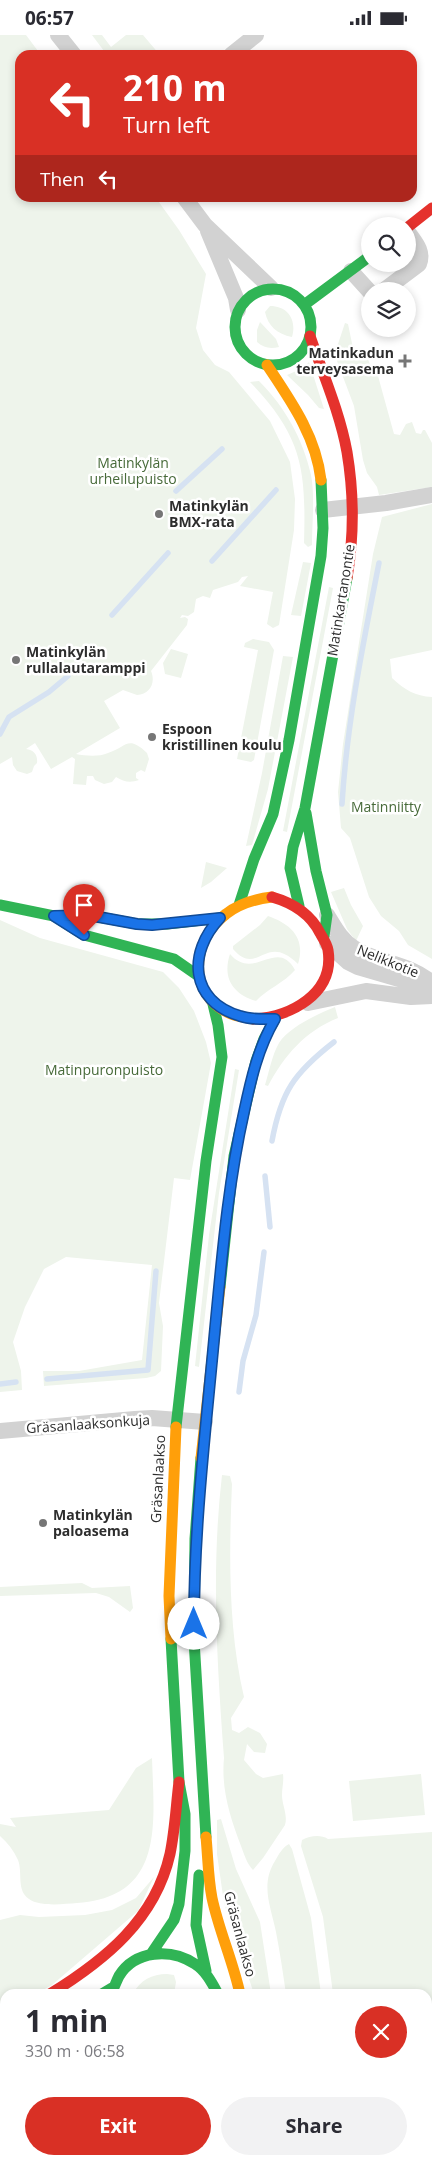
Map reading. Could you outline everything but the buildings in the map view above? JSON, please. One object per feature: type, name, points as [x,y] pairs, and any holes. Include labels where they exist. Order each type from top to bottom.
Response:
[{"type":"main road","points":[[416,221],[432,208]]},
{"type":"main road","points":[[304,305],[361,263]]},
{"type":"main road","points":[[271,288],[290,292],[304,305],[310,315],[312,325],[310,337],[306,347],[294,359],[278,365],[267,365],[256,361],[240,347],[234,331],[235,320],[238,310],[251,295],[271,288]]},
{"type":"main road","name":"Matinkartanontie","points":[[299,906],[290,868],[293,847],[305,808],[350,560],[353,507],[347,452],[334,405],[310,337]]},
{"type":"main road","name":"Matinkartanontie","points":[[267,365],[306,427],[314,447],[321,476],[323,510],[322,556],[273,814],[274,844]]},
{"type":"main road","name":"Matinkartanontie","points":[[305,808],[316,871],[327,915],[326,939]]},
{"type":"main road","name":"Matinkartanontie","points":[[239,905],[260,842],[273,814]]},
{"type":"main road","points":[[257,898],[265,884]]},
{"type":"main road","points":[[54,916],[84,935],[174,959],[197,975],[212,1001],[242,1017],[275,1019],[304,1005],[317,992],[325,978],[329,966],[326,939],[299,906],[272,897],[257,898],[239,905],[220,918],[206,935],[201,949],[197,975]]},
{"type":"main road","points":[[0,905],[54,916],[88,915],[152,925],[220,918]]},
{"type":"main road","name":"Gräsanlaakso","points":[[151,1954],[174,1920],[180,1895],[185,1851],[186,1824],[180,1783],[169,1596],[177,1420],[206,1161],[222,1057],[218,1025],[212,1001]]},
{"type":"main road","name":"Gräsanlaakso","points":[[239,1989],[212,1897],[204,1822],[195,1658],[194,1578],[200,1472],[234,1156],[256,1061],[264,1039],[275,1019]]},
{"type":"main road","points":[[58,1989],[84,1973],[113,1951],[149,1909],[168,1865],[180,1783]]},
{"type":"main road","name":"Gräsanlaakso","points":[[204,1822],[196,1925],[206,1971]]},
{"type":"main road","points":[[111,1989],[119,1976],[139,1959],[151,1954],[163,1953],[181,1955],[197,1963],[206,1971],[216,1989]]},
{"type":"street","points":[[58,35],[70,50]]},
{"type":"street","points":[[237,50],[256,35]]},
{"type":"street","points":[[188,202],[205,225],[271,288]]},
{"type":"street","points":[[205,225],[236,298],[238,310]]},
{"type":"street","points":[[416,243],[420,249],[421,259],[416,266]]},
{"type":"street","points":[[351,271],[361,284]]},
{"type":"street","points":[[395,282],[408,272]]},
{"type":"street","points":[[323,510],[386,503],[432,495]]},
{"type":"street","name":"Nelikkotie","points":[[327,915],[341,937],[354,948],[420,973],[432,983]]},
{"type":"street","name":"Nelikkotie","points":[[326,939],[348,962],[358,967],[416,982],[432,989]]},
{"type":"street","name":"Nelikkotie","points":[[304,1005],[366,991],[411,997],[432,995]]},
{"type":"street","name":"Gräsanlaaksonkuja","points":[[0,1431],[114,1419],[152,1418],[205,1422]]},
{"type":"green space","name":"Matinkylän urheilupuisto","points":[[0,35],[26,35],[37,50],[15,50],[15,202],[159,202],[179,230],[206,274],[196,328],[203,350],[215,365],[229,372],[270,421],[290,462],[295,499],[294,530],[279,625],[273,628],[267,624],[273,592],[240,586],[248,576],[242,577],[238,582],[213,590],[210,598],[203,596],[196,599],[194,612],[188,616],[182,615],[180,618],[185,617],[188,619],[187,625],[151,671],[152,684],[145,693],[137,695],[123,690],[104,701],[120,728],[76,754],[88,756],[101,755],[127,744],[135,744],[147,753],[149,759],[145,772],[141,770],[136,773],[136,778],[139,780],[130,782],[116,777],[112,782],[104,784],[95,780],[93,776],[87,776],[86,785],[73,784],[75,759],[72,757],[51,769],[35,743],[26,749],[33,752],[37,758],[37,763],[32,772],[27,774],[17,771],[13,765],[12,757],[0,764]]},
{"type":"green space","points":[[92,35],[102,35],[111,47],[126,35],[143,35],[156,50],[103,50]]},
{"type":"green space","points":[[270,306],[282,308],[290,315],[293,325],[292,337],[274,329],[268,321],[265,312]]},
{"type":"green space","points":[[260,322],[276,339],[279,347],[262,346],[257,342],[257,330]]},
{"type":"green space","points":[[345,323],[348,324],[354,353],[367,356],[374,376],[378,376],[394,434],[400,435],[406,424],[412,422],[416,433],[421,434],[425,430],[432,443],[432,487],[379,495],[377,487],[367,473],[354,406],[337,361],[336,350]]},
{"type":"green space","points":[[309,362],[324,409],[319,408],[287,375],[301,369]]},
{"type":"green space","points":[[259,381],[292,424],[308,462],[313,500],[312,545],[308,547],[304,543],[304,495],[298,456],[281,420],[250,382]]},
{"type":"green space","name":"Matinniitty","points":[[432,504],[432,650],[390,659],[392,678],[410,692],[432,697],[432,959],[408,945],[399,931],[381,916],[369,897],[350,838],[341,828],[338,792],[343,744],[373,554],[382,517]]},
{"type":"green space","points":[[303,562],[311,563],[301,616],[291,615]]},
{"type":"green space","points":[[329,587],[333,588],[287,832],[283,831]]},
{"type":"green space","points":[[253,639],[269,642],[274,650],[254,760],[251,762],[237,759],[258,650],[244,647],[245,643]]},
{"type":"green space","points":[[171,649],[188,654],[181,678],[165,674],[163,663]]},
{"type":"green space","points":[[283,656],[293,657],[268,789],[252,845],[246,846],[262,773]]},
{"type":"green space","points":[[206,862],[227,868],[201,888]]},
{"type":"green space","points":[[344,888],[363,926],[356,941],[347,929],[331,892]]},
{"type":"green space","points":[[268,916],[284,923],[295,933],[300,947],[298,964],[287,955],[277,952],[270,952],[249,959],[242,957],[233,949],[233,946],[260,925]]},
{"type":"green space","name":"Matinpuronpuisto","points":[[0,920],[40,938],[163,972],[179,988],[194,1011],[206,1042],[211,1063],[190,1180],[174,1178],[159,1303],[163,1326],[161,1371],[155,1376],[44,1386],[43,1371],[79,1371],[142,1360],[152,1265],[66,1257],[44,1269],[25,1307],[13,1342],[21,1371],[22,1390],[0,1392]]},
{"type":"green space","points":[[230,954],[239,961],[248,964],[281,958],[288,961],[295,970],[256,1001],[241,994],[231,984],[227,970]]},
{"type":"green space","points":[[335,1007],[338,1018],[326,1023],[306,1037],[288,1055],[268,1086],[265,1085],[274,1053],[284,1037],[304,1022]]},
{"type":"green space","points":[[235,1069],[239,1070],[219,1193],[199,1367],[195,1366],[209,1235]]},
{"type":"green space","points":[[222,1475],[230,1476],[232,1484],[230,1564],[232,1618],[244,1697],[231,1718],[232,1730],[239,1733],[248,1727],[260,1733],[267,1744],[265,1753],[254,1752],[247,1744],[244,1760],[256,1774],[263,1778],[283,1774],[282,1799],[286,1817],[285,1825],[253,1870],[246,1859],[233,1824],[225,1792],[223,1769],[224,1758],[216,1617],[217,1546]]},
{"type":"green space","points":[[82,1583],[92,1588],[130,1586],[133,1608],[130,1612],[109,1597],[96,1593],[0,1596],[0,1587]]},
{"type":"green space","points":[[152,1758],[154,1808],[152,1831],[148,1853],[140,1872],[126,1887],[106,1898],[59,1904],[39,1903],[29,1899],[22,1891],[19,1865],[15,1853],[0,1836],[0,1824],[16,1827],[10,1818],[109,1810],[136,1768]]},
{"type":"green space","points":[[421,1774],[425,1815],[353,1821],[349,1781]]},
{"type":"green space","points":[[221,1819],[236,1869],[260,1922],[270,1989],[252,1989],[224,1903],[217,1854],[217,1820]]},
{"type":"green space","points":[[432,1832],[432,1989],[332,1989],[323,1917],[301,1846],[302,1840],[308,1837],[322,1836],[328,1839]]},
{"type":"green space","points":[[289,1844],[292,1849],[311,1918],[320,1989],[285,1989],[267,1887],[271,1870],[284,1847]]},
{"type":"green space","points":[[154,1877],[138,1911],[52,1985],[45,1989],[0,1989],[0,1920],[20,1915],[39,1917],[85,1915],[112,1910],[136,1898]]},
{"type":"green space","points":[[156,1975],[174,1975],[176,1982],[175,1989],[136,1989],[147,1979]]},
{"type":"waterway","points":[[176,491],[222,449]]},
{"type":"waterway","points":[[212,561],[276,490]]},
{"type":"waterway","points":[[112,615],[168,553]]},
{"type":"waterway","points":[[342,804],[352,713],[379,563]]},
{"type":"waterway","points":[[0,734],[9,717],[49,692],[68,676]]},
{"type":"waterway","points":[[272,1141],[280,1109],[291,1085],[299,1074],[334,1042]]},
{"type":"waterway","points":[[265,1176],[270,1227]]},
{"type":"waterway","points":[[239,1392],[243,1361],[256,1315],[264,1252]]},
{"type":"waterway","points":[[47,1379],[148,1370],[156,1271]]},
{"type":"waterway","points":[[0,1384],[16,1382]]},
{"type":"traffic: fast","points":[[304,305],[361,263]]},
{"type":"traffic: fast","points":[[266,289],[280,289],[294,295],[305,306],[311,320],[311,327],[308,342],[300,354],[280,365],[266,365],[252,359],[241,348],[235,334],[235,320],[241,306],[252,295],[266,289]]},
{"type":"traffic: fast","points":[[239,905],[254,859],[273,814],[289,740],[321,556],[323,528],[321,480]]},
{"type":"traffic: fast","points":[[299,906],[290,868],[293,847],[305,808],[347,578]]},
{"type":"traffic: fast","points":[[306,813],[316,871],[327,915],[324,936]]},
{"type":"traffic: fast","points":[[0,905],[54,916],[88,915],[137,924],[167,924],[220,918]]},
{"type":"traffic: fast","points":[[54,916],[84,935],[174,959],[197,975]]},
{"type":"traffic: fast","points":[[176,1427],[206,1161],[222,1057],[218,1025],[212,1000]]},
{"type":"traffic: fast","points":[[220,1287],[234,1156],[256,1061],[264,1039],[275,1019]]},
{"type":"traffic: fast","points":[[201,1458],[195,1539],[194,1640],[206,1837]]},
{"type":"traffic: fast","points":[[151,1954],[174,1920],[179,1904],[185,1851],[185,1814],[179,1782],[171,1639]]},
{"type":"traffic: fast","points":[[199,1875],[196,1925],[206,1971]]},
{"type":"traffic: fast","points":[[113,1989],[119,1976],[126,1967],[134,1961],[154,1954],[175,1955],[195,1964],[208,1977],[215,1989]]},
{"type":"traffic: slow","points":[[267,365],[301,419],[314,449],[321,480]]},
{"type":"traffic: slow","points":[[253,1019],[231,1014],[216,1005],[206,994],[200,981],[198,967],[200,952],[214,925],[226,914],[248,902],[272,897]]},
{"type":"traffic: slow","points":[[201,1458],[220,1287]]},
{"type":"traffic: slow","points":[[171,1639],[169,1596],[176,1427]]},
{"type":"traffic: slow","points":[[206,1837],[212,1898],[239,1989]]},
{"type":"traffic: jam","points":[[416,221],[432,208]]},
{"type":"traffic: jam","points":[[310,336],[336,408],[347,452],[352,515],[351,547],[347,578]]},
{"type":"traffic: jam","points":[[253,1019],[281,1014],[307,1000],[317,991],[324,979],[328,966],[327,946],[316,926],[306,914],[294,906],[272,897]]},
{"type":"traffic: jam","points":[[58,1989],[90,1967],[125,1936],[153,1899],[163,1878],[170,1854],[179,1782]]},
{"type":"place","name":"Matinkadun terveysasema","points":[[405,361]]},
{"type":"place","name":"Matinkylän BMX-rata","points":[[159,514]]},
{"type":"place","name":"Matinkylän rullalautaramppi","points":[[16,660]]},
{"type":"place","name":"Espoon kristillinen koulu","points":[[152,737]]},
{"type":"place","name":"Matinkylän paloasema","points":[[43,1523]]},
{"type":"route","points":[[84,935],[54,916],[88,915],[152,925],[220,918],[206,935],[198,961],[197,975],[203,988],[212,1001],[228,1011],[242,1017],[275,1019],[264,1039],[256,1061],[234,1156],[200,1472],[195,1539],[194,1624]]}]
